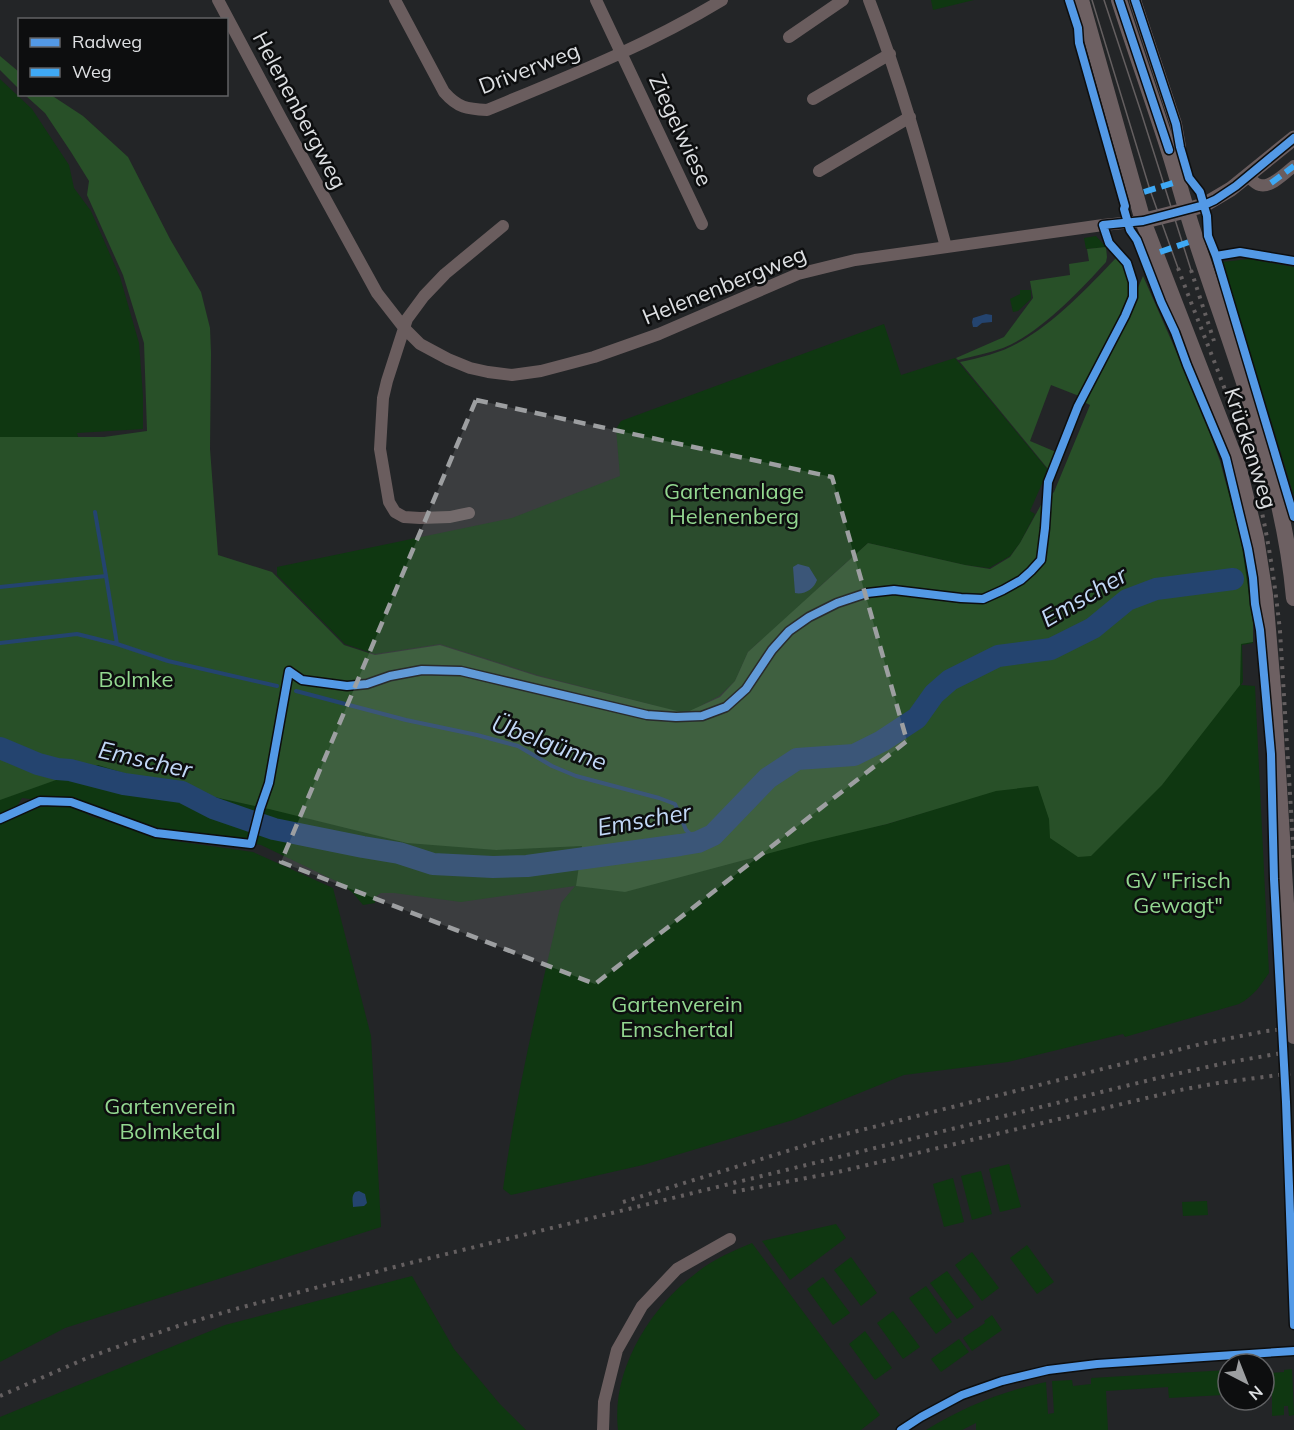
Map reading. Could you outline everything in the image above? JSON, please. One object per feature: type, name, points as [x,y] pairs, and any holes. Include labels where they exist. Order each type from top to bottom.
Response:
[{"type":"main road","name":"Krückenweg","points":[[1081,0],[1143,221],[1239,469],[1256,538],[1265,595],[1273,688],[1294,1036]]},
{"type":"main road","name":"Krückenweg","points":[[1119,0],[1174,149],[1187,210],[1266,457],[1284,528],[1294,597]]},
{"type":"main road","points":[[1143,221],[1187,210]]},
{"type":"street","name":"Helenenbergweg","points":[[218,0],[228,18]]},
{"type":"street","name":"Driverweg","points":[[395,0],[444,92],[459,105],[470,109],[487,110],[622,54],[722,0]]},
{"type":"street","name":"Ziegelwiese","points":[[596,0],[702,225]]},
{"type":"street","points":[[789,37],[843,0]]},
{"type":"street","points":[[869,0],[890,54],[910,117],[946,247]]},
{"type":"street","name":"Krückenweg","points":[[1135,0],[1176,124],[1174,149]]},
{"type":"street","name":"Helenenbergweg","points":[[228,19],[377,293],[420,344],[448,359],[488,372],[512,375],[541,371],[594,357],[659,334],[798,274],[855,260],[1143,221]]},
{"type":"street","points":[[813,99],[890,54]]},
{"type":"street","points":[[819,171],[910,117]]},
{"type":"street","points":[[1187,210],[1215,200],[1294,138]]},
{"type":"street","points":[[1248,176],[1257,184],[1262,185],[1270,183],[1294,166]]},
{"type":"street","points":[[469,513],[450,518],[404,517],[395,512],[389,502],[380,449],[383,398],[407,319],[424,296],[445,274],[503,226]]},
{"type":"street","points":[[603,1430],[604,1402],[617,1350],[642,1306],[677,1269],[730,1239]]},
{"type":"highlighted area","points":[[476,400],[832,477],[907,741],[595,984],[281,862]]},
{"type":"green space","points":[[931,0],[974,0],[933,10]]},
{"type":"green space","points":[[0,56],[18,71],[18,88],[0,70]]},
{"type":"green space","points":[[0,79],[32,109],[69,165],[74,188],[91,211],[120,277],[139,343],[143,429],[77,433],[82,450],[330,657],[660,707],[537,675],[440,644],[375,654],[345,644],[277,575],[277,567],[512,518],[620,476],[616,429],[621,421],[884,324],[901,375],[955,358],[1048,470],[1030,511],[1035,514],[1020,543],[1010,556],[989,568],[965,565],[868,543],[816,590],[978,587],[1209,436],[1228,489],[1245,549],[1250,581],[1253,643],[1242,645],[1243,682],[1241,685],[1255,686],[1269,973],[1253,994],[1239,1004],[1125,1037],[1123,1034],[1008,1062],[904,1075],[793,1120],[643,1165],[511,1195],[503,1189],[514,1117],[561,903],[575,886],[461,902],[381,893],[375,897],[375,903],[363,905],[340,883],[261,845],[150,829],[98,809],[66,803],[81,809],[90,816],[175,841],[253,852],[333,888],[371,1036],[381,1227],[65,1328],[0,1362],[0,823],[41,807],[60,803],[22,798],[16,808],[0,814]],"holes":[[[761,640],[760,646],[729,691],[711,703],[700,706],[719,696],[735,681],[748,652]],[[964,800],[887,824],[849,832]]]},
{"type":"green space","name":"Bolmke","points":[[26,96],[53,96],[83,116],[128,157],[170,239],[201,292],[210,328],[210,449],[218,555],[272,572],[344,645],[375,655],[440,645],[537,676],[685,713],[720,697],[735,681],[748,652],[868,543],[990,569],[1010,557],[1042,503],[1054,492],[1090,405],[1084,402],[1109,355],[1143,276],[1198,401],[1220,461],[1241,540],[1253,623],[1253,642],[1241,644],[1240,685],[1162,785],[1091,856],[1078,857],[1050,838],[1049,819],[1038,786],[996,791],[887,824],[625,892],[576,886],[582,846],[496,850],[407,843],[169,787],[98,765],[0,800],[0,437],[104,437],[147,431],[144,343],[123,275],[87,195],[89,181],[45,113]]},
{"type":"green space","points":[[1096,236],[1106,247],[1086,249],[1084,238]]},
{"type":"green space","points":[[1106,247],[1106,262],[1045,322],[1003,348],[958,360],[956,358],[1004,337],[1033,298],[1030,281],[1070,275],[1069,264],[1089,261],[1087,249]]},
{"type":"green space","points":[[1117,257],[1125,268],[1130,282],[1129,295],[1122,314],[1079,396],[1051,385],[1030,441],[1056,452],[1048,469],[960,362],[1004,350],[1032,335],[1070,304]]},
{"type":"green space","points":[[1249,259],[1294,267],[1294,496],[1222,262]]},
{"type":"green space","points":[[1020,290],[1031,290],[1031,299],[1018,311],[1013,312],[1010,299],[1020,294]]},
{"type":"green space","points":[[1009,1164],[1021,1207],[1000,1212],[989,1169]]},
{"type":"green space","points":[[981,1171],[992,1214],[972,1220],[961,1176]]},
{"type":"green space","points":[[953,1178],[964,1222],[944,1227],[933,1184]]},
{"type":"green space","points":[[1207,1201],[1208,1215],[1183,1216],[1182,1202]]},
{"type":"green space","points":[[836,1224],[846,1238],[790,1280],[762,1241]]},
{"type":"green space","points":[[752,1243],[880,1415],[861,1430],[618,1430],[617,1408],[627,1364],[649,1323],[678,1288],[695,1274],[722,1256]]},
{"type":"green space","points":[[1027,1245],[1054,1282],[1037,1294],[1010,1258]]},
{"type":"green space","points":[[972,1252],[999,1288],[982,1301],[955,1265]]},
{"type":"green space","points":[[851,1257],[877,1293],[861,1306],[834,1270]]},
{"type":"green space","points":[[947,1271],[974,1307],[957,1319],[930,1283]]},
{"type":"green space","points":[[412,1276],[454,1349],[499,1403],[526,1430],[0,1430],[0,1417],[225,1325]]},
{"type":"green space","points":[[823,1277],[850,1313],[833,1325],[807,1289]]},
{"type":"green space","points":[[926,1286],[952,1322],[936,1334],[909,1298]]},
{"type":"green space","points":[[893,1311],[920,1347],[903,1359],[877,1323]]},
{"type":"green space","points":[[992,1315],[1002,1330],[972,1351],[963,1338],[985,1323],[984,1321]]},
{"type":"green space","points":[[865,1331],[892,1368],[875,1380],[849,1344]]},
{"type":"green space","points":[[959,1339],[969,1352],[941,1372],[931,1359]]},
{"type":"green space","points":[[1292,1369],[1294,1415],[1289,1416],[1288,1406],[1284,1406],[1284,1415],[1272,1416],[1272,1412],[1276,1412],[1276,1372]]},
{"type":"green space","points":[[1216,1371],[1216,1395],[1169,1398],[1168,1387],[1106,1391],[1108,1430],[976,1430],[976,1423],[962,1430],[926,1430],[984,1401],[1046,1382],[1048,1414],[1054,1413],[1052,1381],[1072,1380],[1073,1386],[1091,1384],[1091,1378]]},
{"type":"water","points":[[986,314],[992,315],[992,322],[973,327],[973,318]]},
{"type":"water","points":[[798,564],[809,567],[817,580],[811,589],[795,593],[793,567]]},
{"type":"water","points":[[359,1191],[365,1194],[367,1203],[364,1206],[353,1207],[353,1196]]},
{"type":"waterway","points":[[95,512],[106,576]]},
{"type":"waterway","points":[[0,587],[106,576],[117,644]]},
{"type":"waterway","name":"Emscher","points":[[0,748],[38,764],[57,769],[70,770],[124,784],[182,792],[213,808],[274,829],[399,853],[433,864],[527,866],[698,842],[713,835],[768,778],[797,759],[854,755],[882,741],[917,718],[934,694],[950,680],[998,656],[1051,649],[1093,628],[1127,600],[1156,589],[1233,579]]},
{"type":"waterway","name":"Übelgünne","points":[[0,643],[77,634],[168,661],[277,686]]},
{"type":"waterway","name":"Übelgünne","points":[[296,691],[518,746],[552,766],[576,776],[675,804],[686,830],[698,842]]},
{"type":"tram line","points":[[1092,0],[1150,190],[1178,268]]},
{"type":"tram line","points":[[1104,0],[1191,270]]},
{"type":"railway","points":[[1178,268],[1234,415],[1256,486],[1265,527],[1280,631],[1294,859]]},
{"type":"railway","points":[[1191,270],[1214,341]]},
{"type":"railway","points":[[623,1202],[826,1139],[1201,1044],[1294,1028]]},
{"type":"railway","points":[[0,1396],[87,1358],[178,1326],[239,1308],[406,1264],[1162,1077],[1294,1051]]},
{"type":"railway","points":[[733,1192],[838,1172],[1180,1090],[1294,1073]]},
{"type":"marked path","points":[[1271,183],[1294,166]]},
{"type":"marked path","points":[[1144,192],[1173,183]]},
{"type":"marked path","points":[[1160,252],[1189,242]]},
{"type":"cycle path","points":[[1069,0],[1130,230],[1137,240],[1226,458],[1253,578],[1271,754],[1274,879],[1286,1102],[1294,1325]]},
{"type":"cycle path","points":[[1119,0],[1169,150]]},
{"type":"cycle path","points":[[1135,0],[1176,124],[1189,178],[1200,192],[1207,216],[1208,236],[1294,517]]},
{"type":"cycle path","points":[[0,819],[40,801],[71,802],[156,833],[251,844],[269,783],[289,671],[302,680],[347,686],[367,684],[390,676],[422,670],[461,671],[647,715],[702,716],[726,707],[746,689],[772,650],[789,631],[809,617],[837,603],[867,593],[894,590],[983,599],[1003,590],[1021,580],[1041,560],[1048,482],[1078,406],[1133,297],[1133,282],[1127,263],[1109,243],[1103,225],[1143,221],[1215,200],[1236,186],[1294,138]]},
{"type":"cycle path","points":[[1216,256],[1240,252],[1294,261]]},
{"type":"cycle path","points":[[901,1430],[962,1395],[1002,1381],[1048,1370],[1097,1364],[1294,1351]]},
{"type":"park label","name":"Gartenanlage Helenenberg","points":[[734,504]]},
{"type":"park label","name":"GV \"Frisch Gewagt\"","points":[[1178,892]]},
{"type":"park label","name":"Gartenverein Emschertal","points":[[677,1016]]},
{"type":"park label","name":"Gartenverein Bolmketal","points":[[170,1118]]}]
